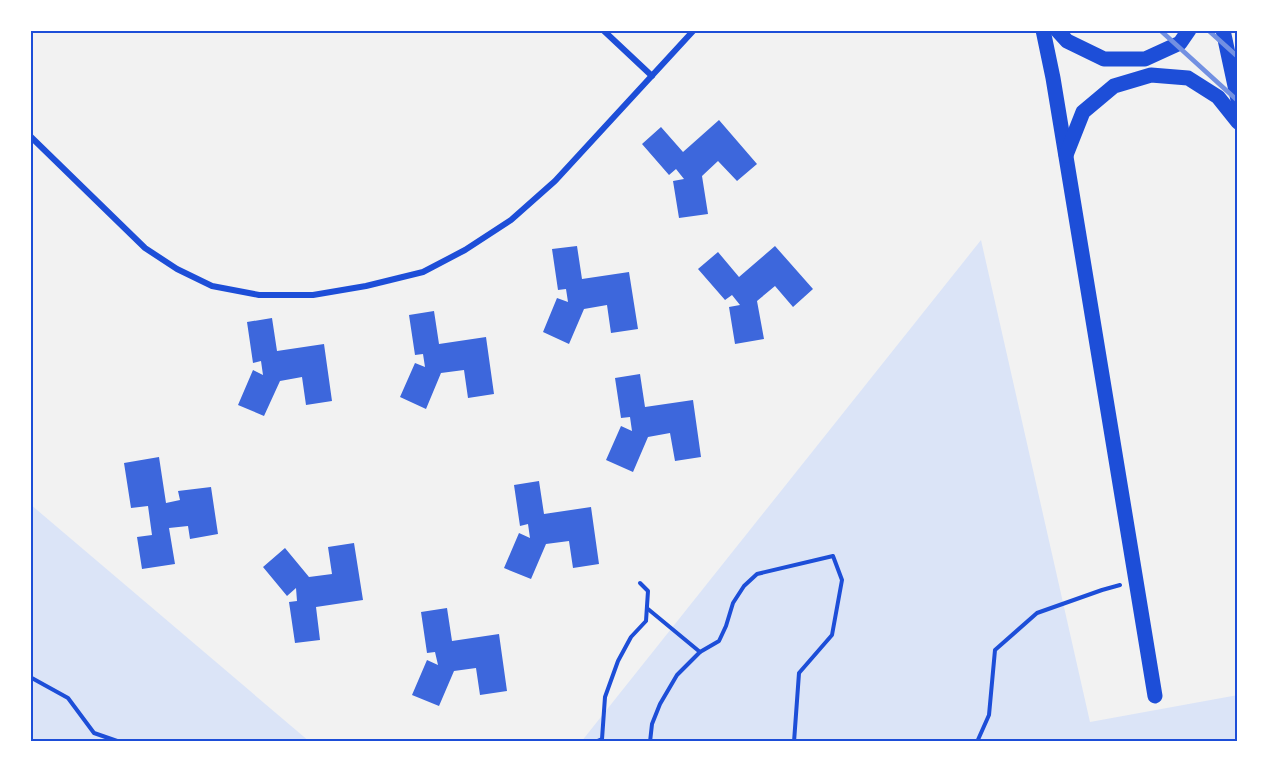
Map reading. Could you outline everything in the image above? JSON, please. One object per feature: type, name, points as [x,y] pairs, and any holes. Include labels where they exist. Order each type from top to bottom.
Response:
[{"type":"main road","points":[[1043,30],[1053,78],[1155,696]]},
{"type":"main road","points":[[1057,30],[1067,41],[1104,59],[1145,58],[1180,43],[1189,30]]},
{"type":"main road","points":[[1224,30],[1238,100]]},
{"type":"main road","points":[[1065,156],[1083,112],[1114,86],[1150,75],[1188,78],[1218,97],[1238,122]]},
{"type":"street","points":[[603,30],[652,76]]},
{"type":"street","points":[[30,136],[145,248],[177,269],[212,286],[259,295],[313,295],[366,286],[423,272],[465,250],[511,220],[555,181],[694,30]]},
{"type":"path","points":[[650,742],[652,724],[676,675],[700,652],[719,641],[733,603],[744,586],[757,574],[833,556],[842,580],[832,634],[799,673],[794,742]]},
{"type":"path","points":[[977,742],[989,715],[995,650],[1037,613],[1102,590],[1136,581]]},
{"type":"path","points":[[595,742],[602,739],[605,698],[618,661],[631,637],[646,621],[648,591],[640,583]]},
{"type":"path","points":[[647,609],[700,652]]},
{"type":"path","points":[[30,677],[68,698],[94,733],[120,742]]},
{"type":"shaded area","points":[[981,240],[1090,722],[1238,695],[1238,742],[581,742]]},
{"type":"shaded area","points":[[30,504],[310,742],[30,742]]},
{"type":"building","points":[[719,120],[757,164],[737,181],[718,161],[702,176],[708,214],[679,218],[673,181],[684,179],[676,169],[669,175],[642,144],[661,127],[683,152]]},
{"type":"building","points":[[577,246],[582,279],[629,272],[638,329],[611,333],[607,305],[584,309],[569,344],[543,332],[557,298],[568,302],[566,289],[558,290],[552,249]]},
{"type":"building","points":[[775,246],[813,289],[793,307],[775,286],[757,301],[764,339],[735,344],[729,307],[740,305],[732,295],[725,300],[698,269],[718,252],[739,277]]},
{"type":"building","points":[[434,311],[439,344],[486,337],[494,394],[468,398],[464,370],[441,373],[426,409],[400,397],[415,363],[425,367],[423,354],[415,355],[409,315]]},
{"type":"building","points":[[272,318],[277,351],[324,344],[332,401],[306,405],[302,377],[280,381],[264,416],[238,405],[253,370],[263,375],[261,361],[253,363],[247,322]]},
{"type":"building","points":[[640,374],[645,407],[693,400],[701,457],[675,461],[670,433],[648,437],[633,472],[606,460],[621,426],[632,431],[630,417],[621,418],[615,378]]},
{"type":"building","points":[[159,457],[166,503],[180,500],[178,491],[211,487],[218,534],[190,539],[188,526],[169,528],[175,564],[142,569],[137,537],[152,535],[148,506],[131,508],[124,463]]},
{"type":"building","points":[[539,481],[544,514],[591,507],[599,564],[573,568],[569,541],[546,544],[531,579],[504,568],[519,533],[530,538],[528,524],[520,526],[514,485]]},
{"type":"building","points":[[354,543],[363,600],[316,607],[320,640],[295,643],[289,602],[297,601],[296,588],[287,596],[263,567],[285,548],[309,577],[332,574],[328,547]]},
{"type":"building","points":[[447,608],[452,641],[499,634],[507,691],[480,695],[476,668],[454,671],[439,706],[412,695],[427,660],[438,665],[435,652],[427,653],[421,612]]},
{"type":"railway","points":[[1160,30],[1238,101]]},
{"type":"railway","points":[[1208,30],[1238,57]]}]
